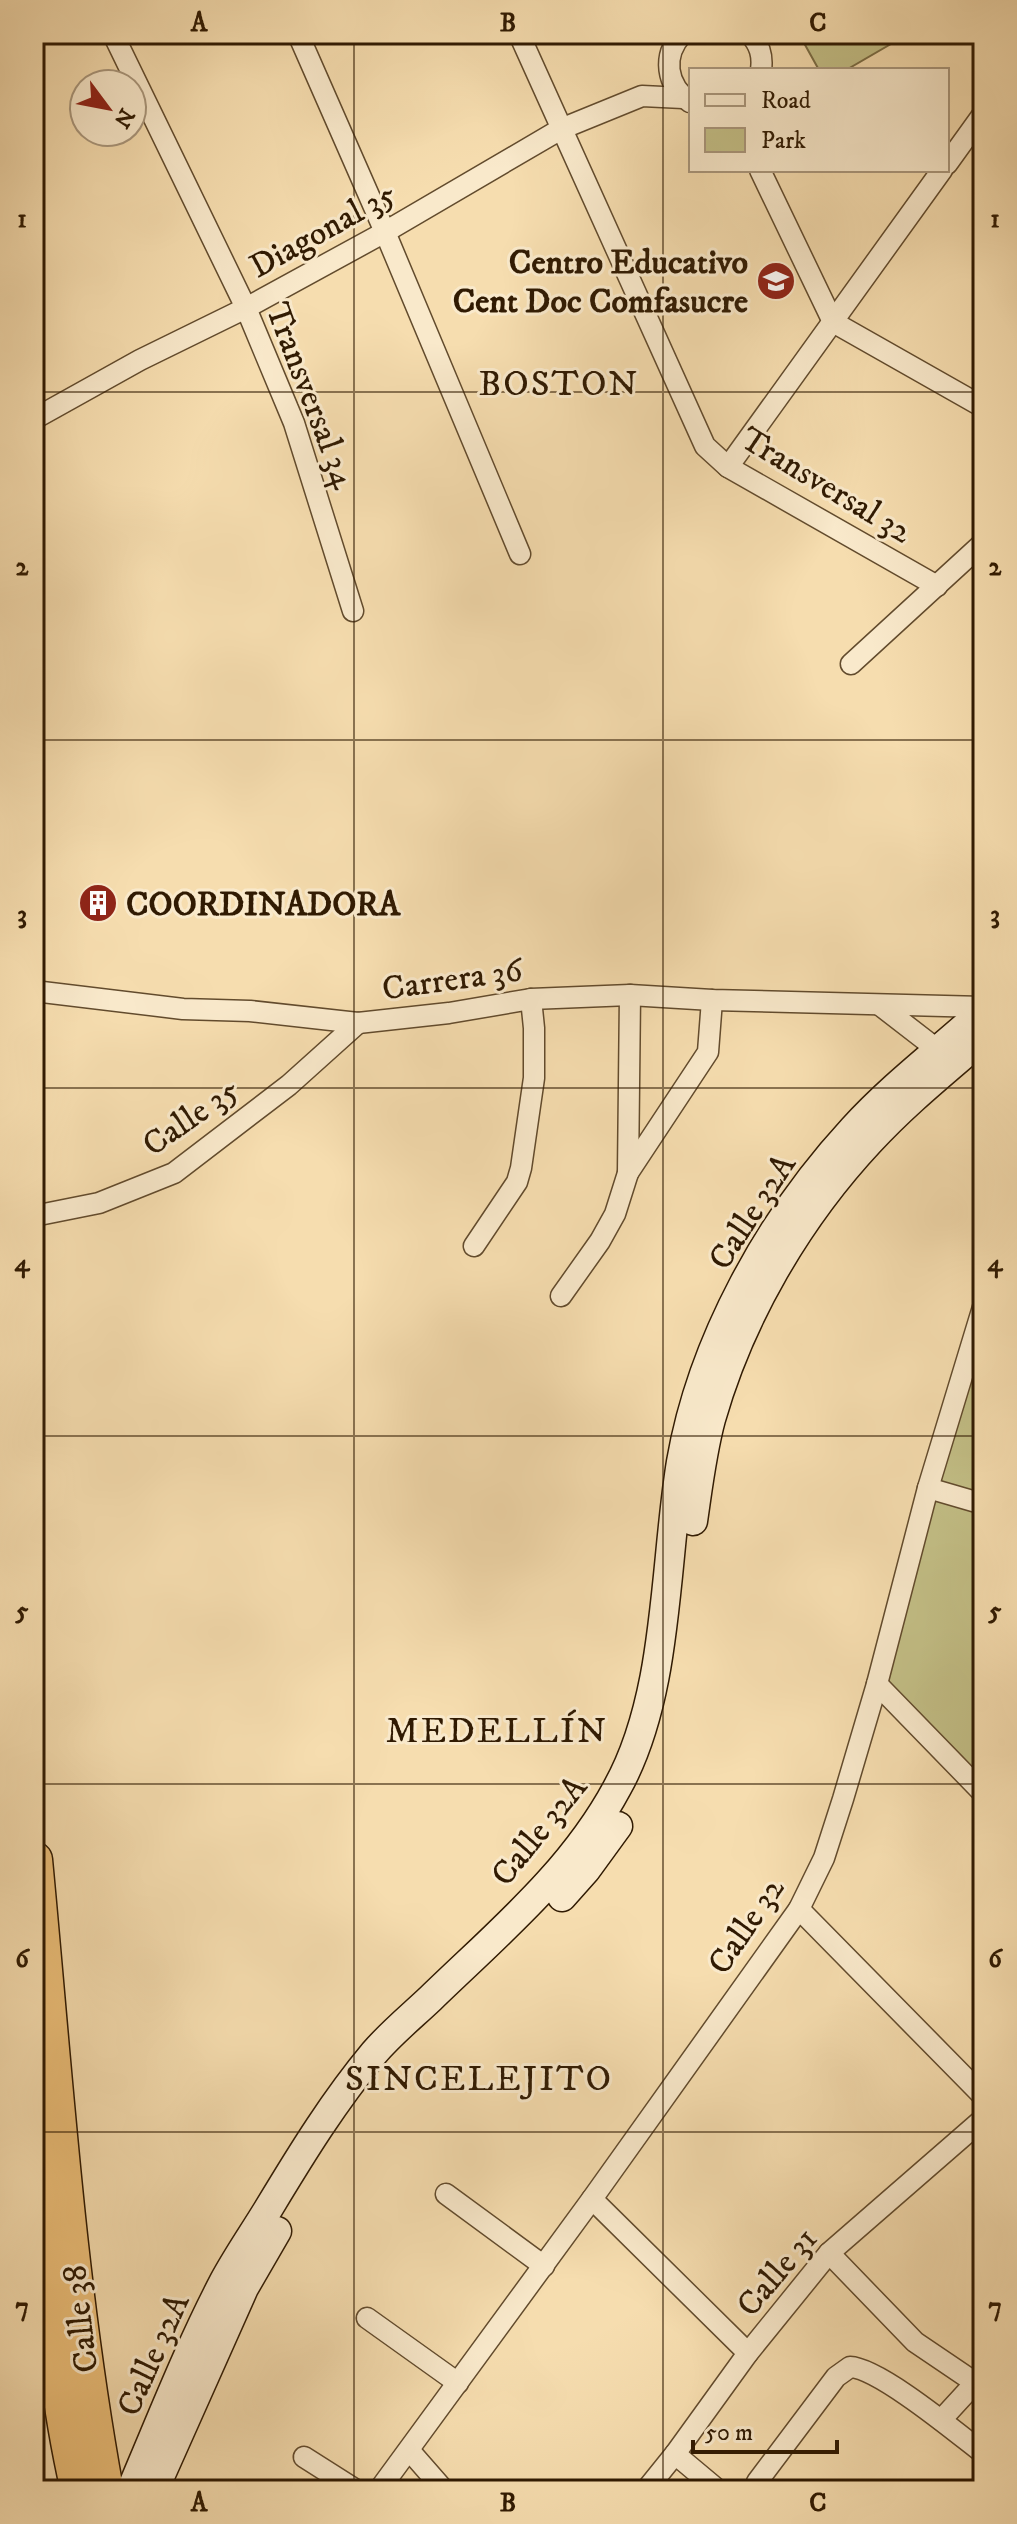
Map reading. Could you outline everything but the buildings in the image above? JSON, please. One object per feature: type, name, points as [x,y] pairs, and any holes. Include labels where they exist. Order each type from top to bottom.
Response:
[{"type":"highway","name":"Calle 38","points":[[34,1860],[74,2277],[91,2413],[105,2490]]},
{"type":"highway","name":"Calle 38","points":[[34,2132],[39,2226],[56,2363],[65,2429],[79,2490]]},
{"type":"main road","name":"Calle 32A","points":[[131,2490],[225,2279],[338,2099],[378,2048],[536,1897],[570,1860],[620,1784],[647,1709],[656,1664],[682,1459],[693,1414],[721,1333],[766,1244],[810,1180],[880,1102],[983,1009]]},
{"type":"main road","name":"Calle 32A","points":[[154,2490],[244,2288],[321,2155],[393,2060],[552,1907],[586,1870],[637,1793],[665,1715],[674,1669],[701,1463],[711,1419],[740,1341],[784,1256],[821,1199],[869,1141],[896,1115],[938,1049],[983,1038]]},
{"type":"street","name":"Transversal 34","points":[[113,34],[246,308],[294,423],[353,611]]},
{"type":"street","points":[[298,34],[520,554]]},
{"type":"street","name":"Transversal 32","points":[[519,34],[705,446],[728,467],[937,586]]},
{"type":"street","points":[[750,34],[762,57],[761,68]]},
{"type":"street","points":[[642,96],[668,60],[680,35]]},
{"type":"street","points":[[668,60],[668,73],[687,100]]},
{"type":"street","name":"Diagonal 35","points":[[34,419],[385,232],[561,129],[642,96],[687,100]]},
{"type":"street","points":[[949,161],[983,114]]},
{"type":"street","points":[[761,172],[833,322],[983,407]]},
{"type":"street","points":[[728,467],[941,172]]},
{"type":"street","points":[[851,664],[983,543]]},
{"type":"street","name":"Carrera 36","points":[[34,991],[183,1009],[250,1011],[358,1023],[449,1013],[531,999],[630,995],[983,1009]]},
{"type":"street","points":[[628,1173],[630,995]]},
{"type":"street","points":[[474,1246],[517,1182],[521,1168],[534,1078],[531,999]]},
{"type":"street","points":[[561,1296],[615,1214],[628,1173],[708,1052],[712,1000]]},
{"type":"street","points":[[881,1006],[938,1049]]},
{"type":"street","points":[[930,1007],[921,1019],[938,1049]]},
{"type":"street","name":"Calle 35","points":[[34,1216],[99,1203],[174,1173],[289,1085],[358,1023]]},
{"type":"street","name":"Calle 32","points":[[379,2490],[544,2266],[799,1909],[824,1858],[877,1684],[928,1488],[983,1307]]},
{"type":"street","points":[[928,1488],[983,1504]]},
{"type":"street","points":[[877,1684],[983,1793]]},
{"type":"street","points":[[799,1909],[983,2096]]},
{"type":"street","name":"Calle 31","points":[[646,2490],[748,2353],[829,2253],[983,2119]]},
{"type":"street","points":[[446,2194],[544,2266]]},
{"type":"street","points":[[592,2199],[748,2353]]},
{"type":"street","points":[[829,2253],[915,2342],[979,2385],[941,2420]]},
{"type":"street","points":[[367,2318],[458,2383]]},
{"type":"street","points":[[757,2482],[836,2377],[850,2367],[869,2371],[983,2453]]},
{"type":"street","points":[[409,2450],[444,2490]]},
{"type":"street","points":[[675,2454],[718,2490]]},
{"type":"street","points":[[304,2457],[356,2490]]},
{"type":"green space","points":[[799,34],[908,34],[849,68],[818,68]]},
{"type":"green space","points":[[983,1319],[983,1793],[877,1684]]},
{"type":"place","name":"Centro Educativo Cent Doc Comfasucre","points":[[776,281]]},
{"type":"place","name":"COORDINADORA","points":[[98,903]]},
{"type":"district","name":"BOSTON","points":[[559,382]]},
{"type":"district","name":"MEDELLÍN","points":[[497,1729]]},
{"type":"district","name":"SINCELEJITO","points":[[479,2077]]}]
